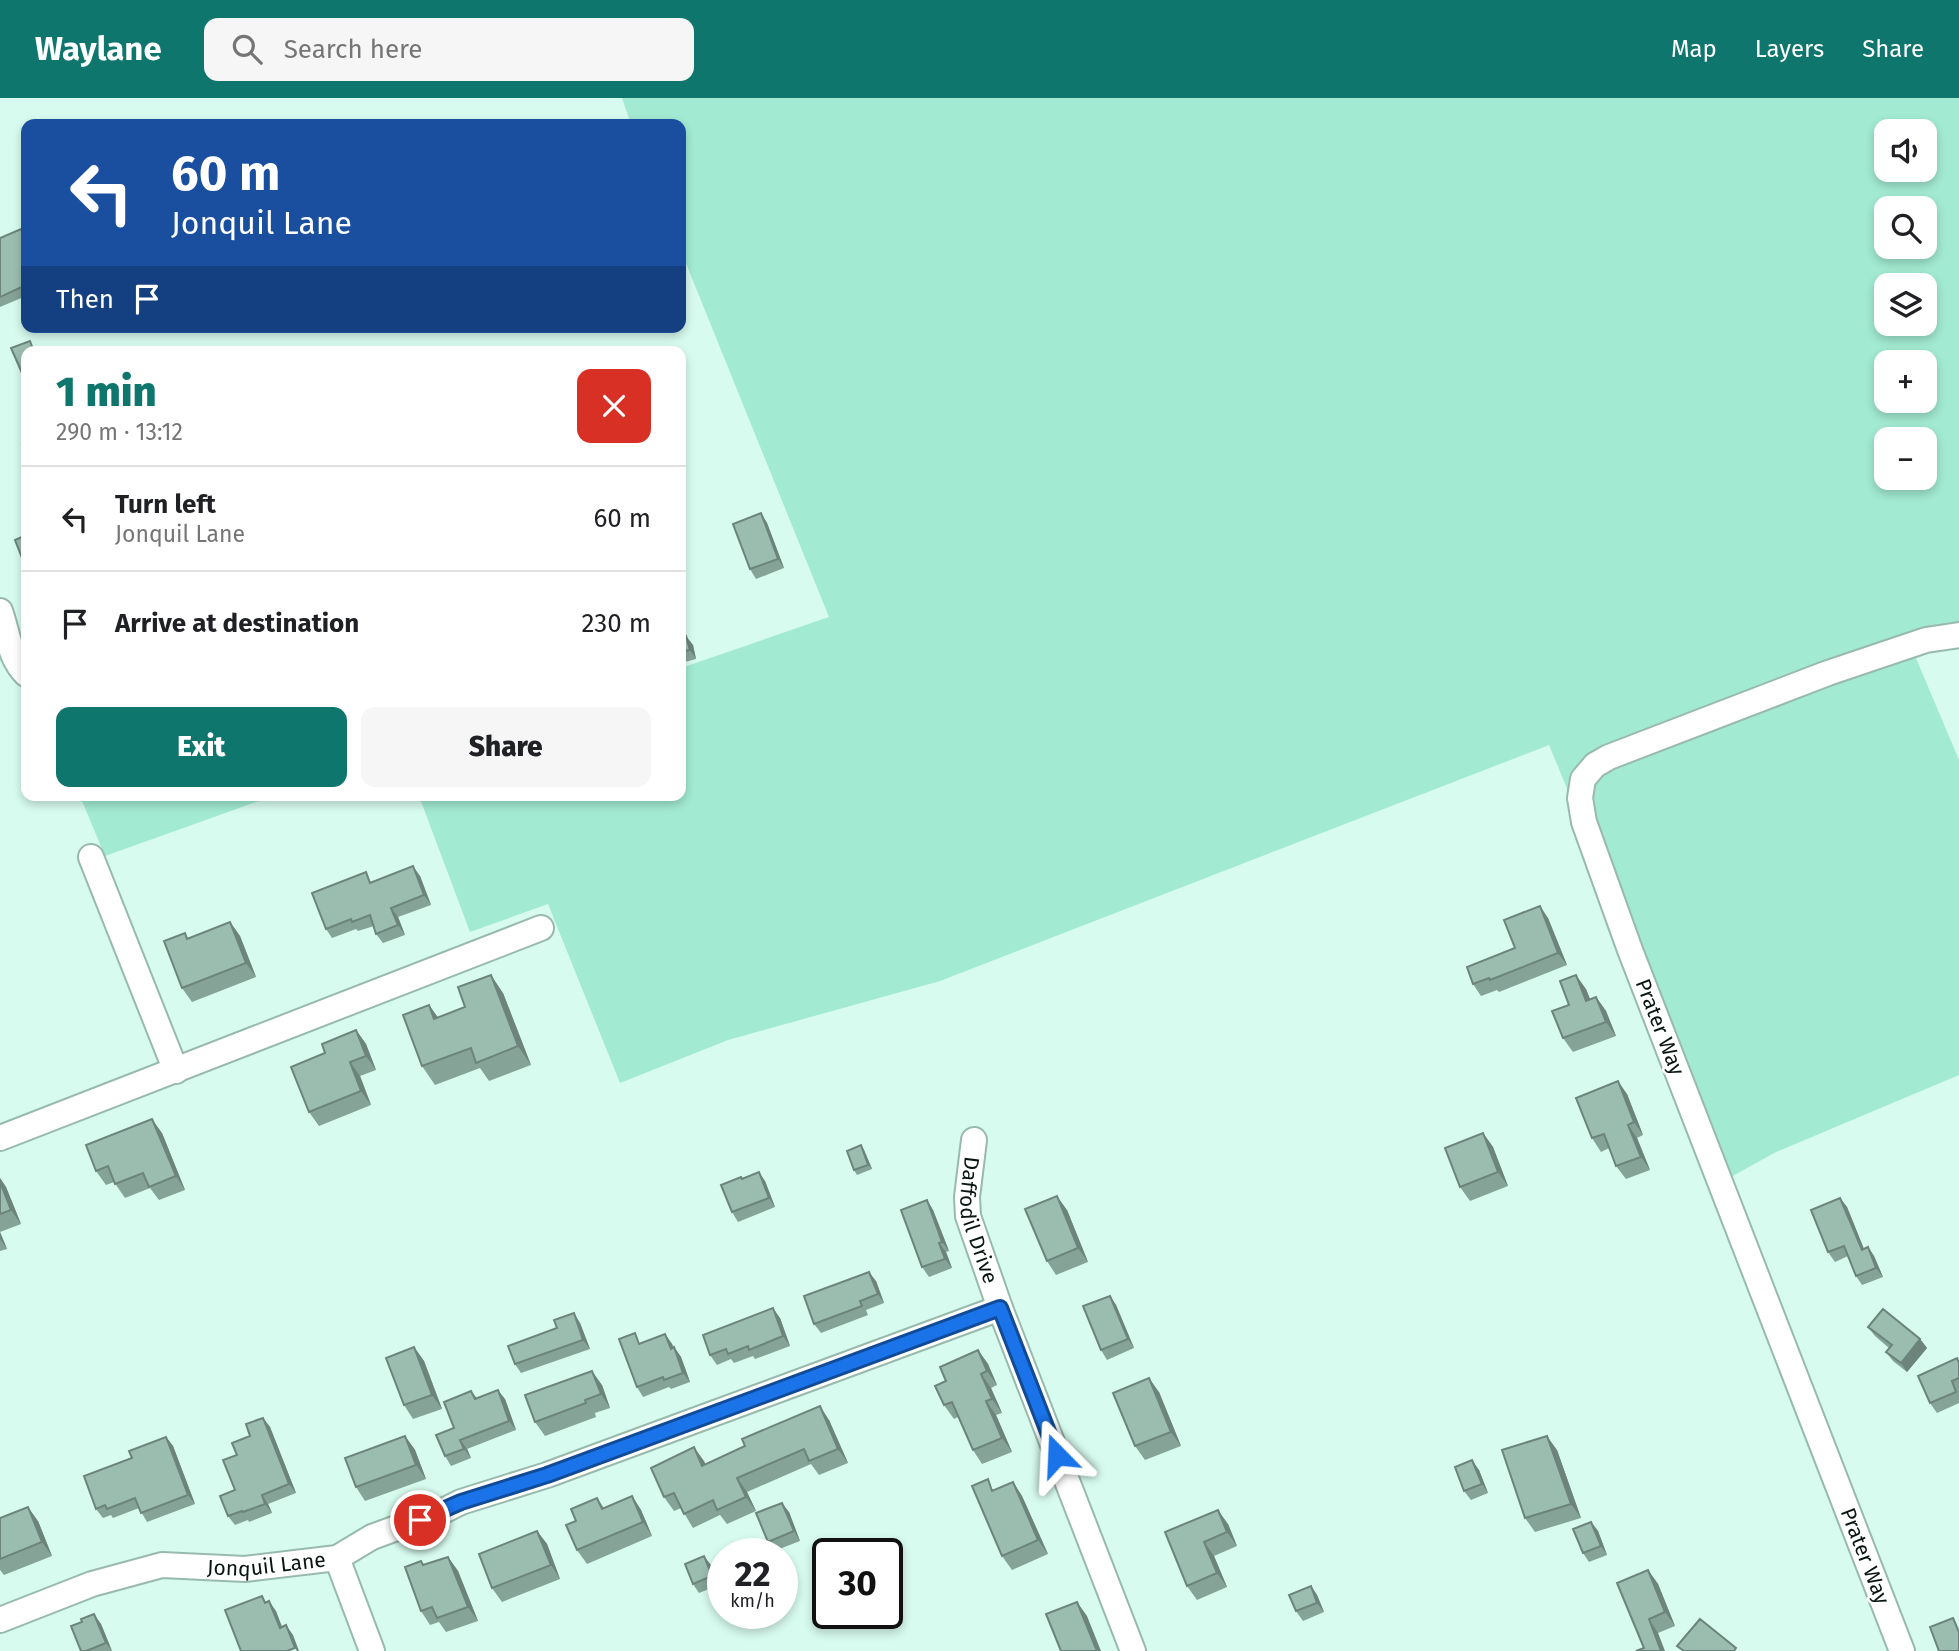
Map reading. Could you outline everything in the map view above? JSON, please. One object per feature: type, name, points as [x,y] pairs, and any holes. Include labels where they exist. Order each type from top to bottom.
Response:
[{"type":"street","points":[[0,611],[11,650],[21,668]]},
{"type":"street","name":"Prater Way","points":[[1902,1651],[1630,950],[1584,822],[1580,798],[1583,779],[1595,765],[1609,757],[1828,673],[1926,640],[1959,635]]},
{"type":"street","points":[[91,857],[176,1071]]},
{"type":"street","points":[[0,1138],[541,928]]},
{"type":"street","name":"Daffodil Drive","points":[[974,1140],[967,1197],[968,1216],[1000,1308],[1133,1651]]},
{"type":"street","name":"Jonquil Lane","points":[[0,1620],[92,1584],[162,1565],[245,1569],[337,1558],[372,1537],[461,1502],[547,1475],[1000,1308]]},
{"type":"street","points":[[337,1558],[372,1651]]},
{"type":"green space","points":[[622,98],[1959,98],[1959,624],[1910,644],[1959,760],[1959,1075],[1776,1152],[1729,1178],[1549,745],[940,981],[728,1040],[620,1083],[548,904],[470,932],[421,801],[686,801],[686,666],[829,617],[686,263],[686,119],[629,119]]},
{"type":"green space","points":[[82,801],[259,801],[105,856]]},
{"type":"building","points":[[21,229],[21,287],[0,297],[0,238]]},
{"type":"building","points":[[30,341],[32,346],[21,346],[21,371],[11,348]]},
{"type":"building","points":[[761,513],[778,559],[750,569],[733,524]]},
{"type":"building","points":[[21,537],[21,555],[15,540]]},
{"type":"building","points":[[413,866],[424,895],[391,908],[398,925],[376,934],[370,915],[326,929],[312,893],[366,872],[370,883]]},
{"type":"building","points":[[1540,906],[1558,953],[1473,984],[1467,967],[1515,948],[1504,920]]},
{"type":"building","points":[[230,922],[246,963],[182,988],[164,941],[185,933],[187,939]]},
{"type":"building","points":[[491,975],[518,1046],[476,1063],[471,1048],[422,1066],[403,1015],[429,1005],[434,1019],[465,1007],[458,987]]},
{"type":"building","points":[[1576,975],[1586,1001],[1596,997],[1606,1022],[1563,1038],[1552,1011],[1569,1005],[1560,981]]},
{"type":"building","points":[[356,1030],[366,1056],[350,1062],[361,1091],[309,1112],[291,1067],[325,1053],[322,1044]]},
{"type":"building","points":[[1618,1081],[1634,1122],[1628,1125],[1641,1157],[1616,1166],[1604,1134],[1592,1138],[1576,1098]]},
{"type":"building","points":[[152,1119],[176,1176],[149,1187],[143,1173],[115,1184],[108,1166],[96,1171],[86,1145]]},
{"type":"building","points":[[1483,1133],[1498,1172],[1460,1187],[1445,1148]]},
{"type":"building","points":[[861,1145],[868,1165],[854,1170],[847,1151]]},
{"type":"building","points":[[759,1172],[769,1198],[732,1212],[721,1185]]},
{"type":"building","points":[[0,1182],[11,1210],[0,1214]]},
{"type":"building","points":[[1057,1196],[1078,1248],[1047,1261],[1025,1209]]},
{"type":"building","points":[[1840,1198],[1862,1250],[1868,1247],[1876,1268],[1856,1276],[1844,1246],[1828,1252],[1811,1210]]},
{"type":"building","points":[[927,1200],[945,1259],[922,1267],[901,1210]]},
{"type":"building","points":[[869,1272],[878,1294],[860,1301],[862,1306],[814,1324],[804,1296]]},
{"type":"building","points":[[1110,1296],[1128,1339],[1101,1350],[1083,1306]]},
{"type":"building","points":[[773,1308],[783,1336],[749,1350],[748,1346],[728,1354],[726,1349],[710,1355],[703,1335]]},
{"type":"building","points":[[1883,1309],[1920,1339],[1901,1363],[1886,1352],[1892,1345],[1868,1327]]},
{"type":"building","points":[[574,1313],[583,1340],[515,1364],[508,1346],[557,1328],[554,1320]]},
{"type":"building","points":[[635,1333],[639,1344],[665,1334],[671,1349],[674,1347],[683,1373],[637,1387],[619,1339]]},
{"type":"building","points":[[414,1347],[432,1395],[404,1405],[386,1358]]},
{"type":"building","points":[[978,1350],[987,1371],[981,1374],[992,1399],[986,1401],[1002,1438],[973,1450],[952,1402],[944,1405],[935,1386],[946,1381],[940,1367]]},
{"type":"building","points":[[1957,1358],[1959,1378],[1952,1381],[1956,1392],[1930,1403],[1918,1376]]},
{"type":"building","points":[[592,1371],[601,1394],[585,1400],[586,1403],[535,1422],[525,1395]]},
{"type":"building","points":[[1149,1378],[1171,1432],[1135,1446],[1113,1393]]},
{"type":"building","points":[[498,1390],[509,1421],[460,1440],[464,1449],[445,1456],[436,1435],[454,1428],[444,1402],[471,1391],[475,1399]]},
{"type":"building","points":[[820,1406],[838,1449],[809,1461],[804,1449],[737,1478],[746,1497],[717,1510],[713,1500],[684,1514],[674,1493],[664,1497],[651,1468],[694,1447],[702,1466],[745,1446],[742,1439]]},
{"type":"building","points":[[263,1418],[289,1484],[262,1495],[265,1504],[228,1516],[220,1496],[235,1490],[223,1460],[237,1455],[232,1443],[250,1436],[246,1424]]},
{"type":"building","points":[[405,1436],[416,1465],[356,1487],[345,1458]]},
{"type":"building","points":[[1547,1436],[1571,1504],[1525,1518],[1502,1450]]},
{"type":"building","points":[[166,1437],[188,1495],[141,1513],[135,1498],[107,1509],[105,1505],[96,1509],[84,1476],[132,1458],[129,1451]]},
{"type":"building","points":[[1472,1460],[1482,1484],[1464,1491],[1455,1467]]},
{"type":"building","points":[[988,1479],[992,1491],[1013,1482],[1038,1540],[1002,1556],[972,1486]]},
{"type":"building","points":[[632,1496],[643,1522],[577,1550],[566,1525],[576,1521],[571,1509],[597,1498],[602,1509]]},
{"type":"building","points":[[782,1503],[794,1531],[777,1538],[766,1538],[756,1513]]},
{"type":"building","points":[[28,1507],[42,1542],[0,1559],[0,1518]]},
{"type":"building","points":[[1218,1510],[1227,1532],[1204,1542],[1217,1573],[1187,1586],[1165,1532]]},
{"type":"building","points":[[1591,1522],[1601,1546],[1583,1553],[1573,1529]]},
{"type":"building","points":[[537,1531],[551,1565],[492,1588],[479,1554]]},
{"type":"building","points":[[704,1556],[707,1578],[693,1584],[685,1564]]},
{"type":"building","points":[[448,1557],[468,1607],[437,1618],[432,1607],[421,1611],[405,1567],[421,1561],[423,1565]]},
{"type":"building","points":[[1648,1570],[1665,1612],[1649,1619],[1661,1651],[1636,1651],[1644,1648],[1617,1583]]},
{"type":"building","points":[[1311,1586],[1317,1603],[1296,1611],[1289,1595]]},
{"type":"building","points":[[262,1596],[265,1603],[269,1601],[280,1628],[286,1625],[295,1648],[287,1651],[241,1651],[225,1610]]},
{"type":"building","points":[[1077,1602],[1097,1651],[1061,1651],[1046,1614]]},
{"type":"building","points":[[94,1614],[106,1643],[81,1651],[71,1626]]},
{"type":"building","points":[[1953,1618],[1959,1632],[1959,1651],[1939,1651],[1930,1627]]},
{"type":"building","points":[[1700,1619],[1736,1648],[1734,1651],[1684,1651],[1677,1646]]},
{"type":"route","points":[[420,1520],[461,1502],[547,1475],[1000,1308],[1057,1455]]}]
